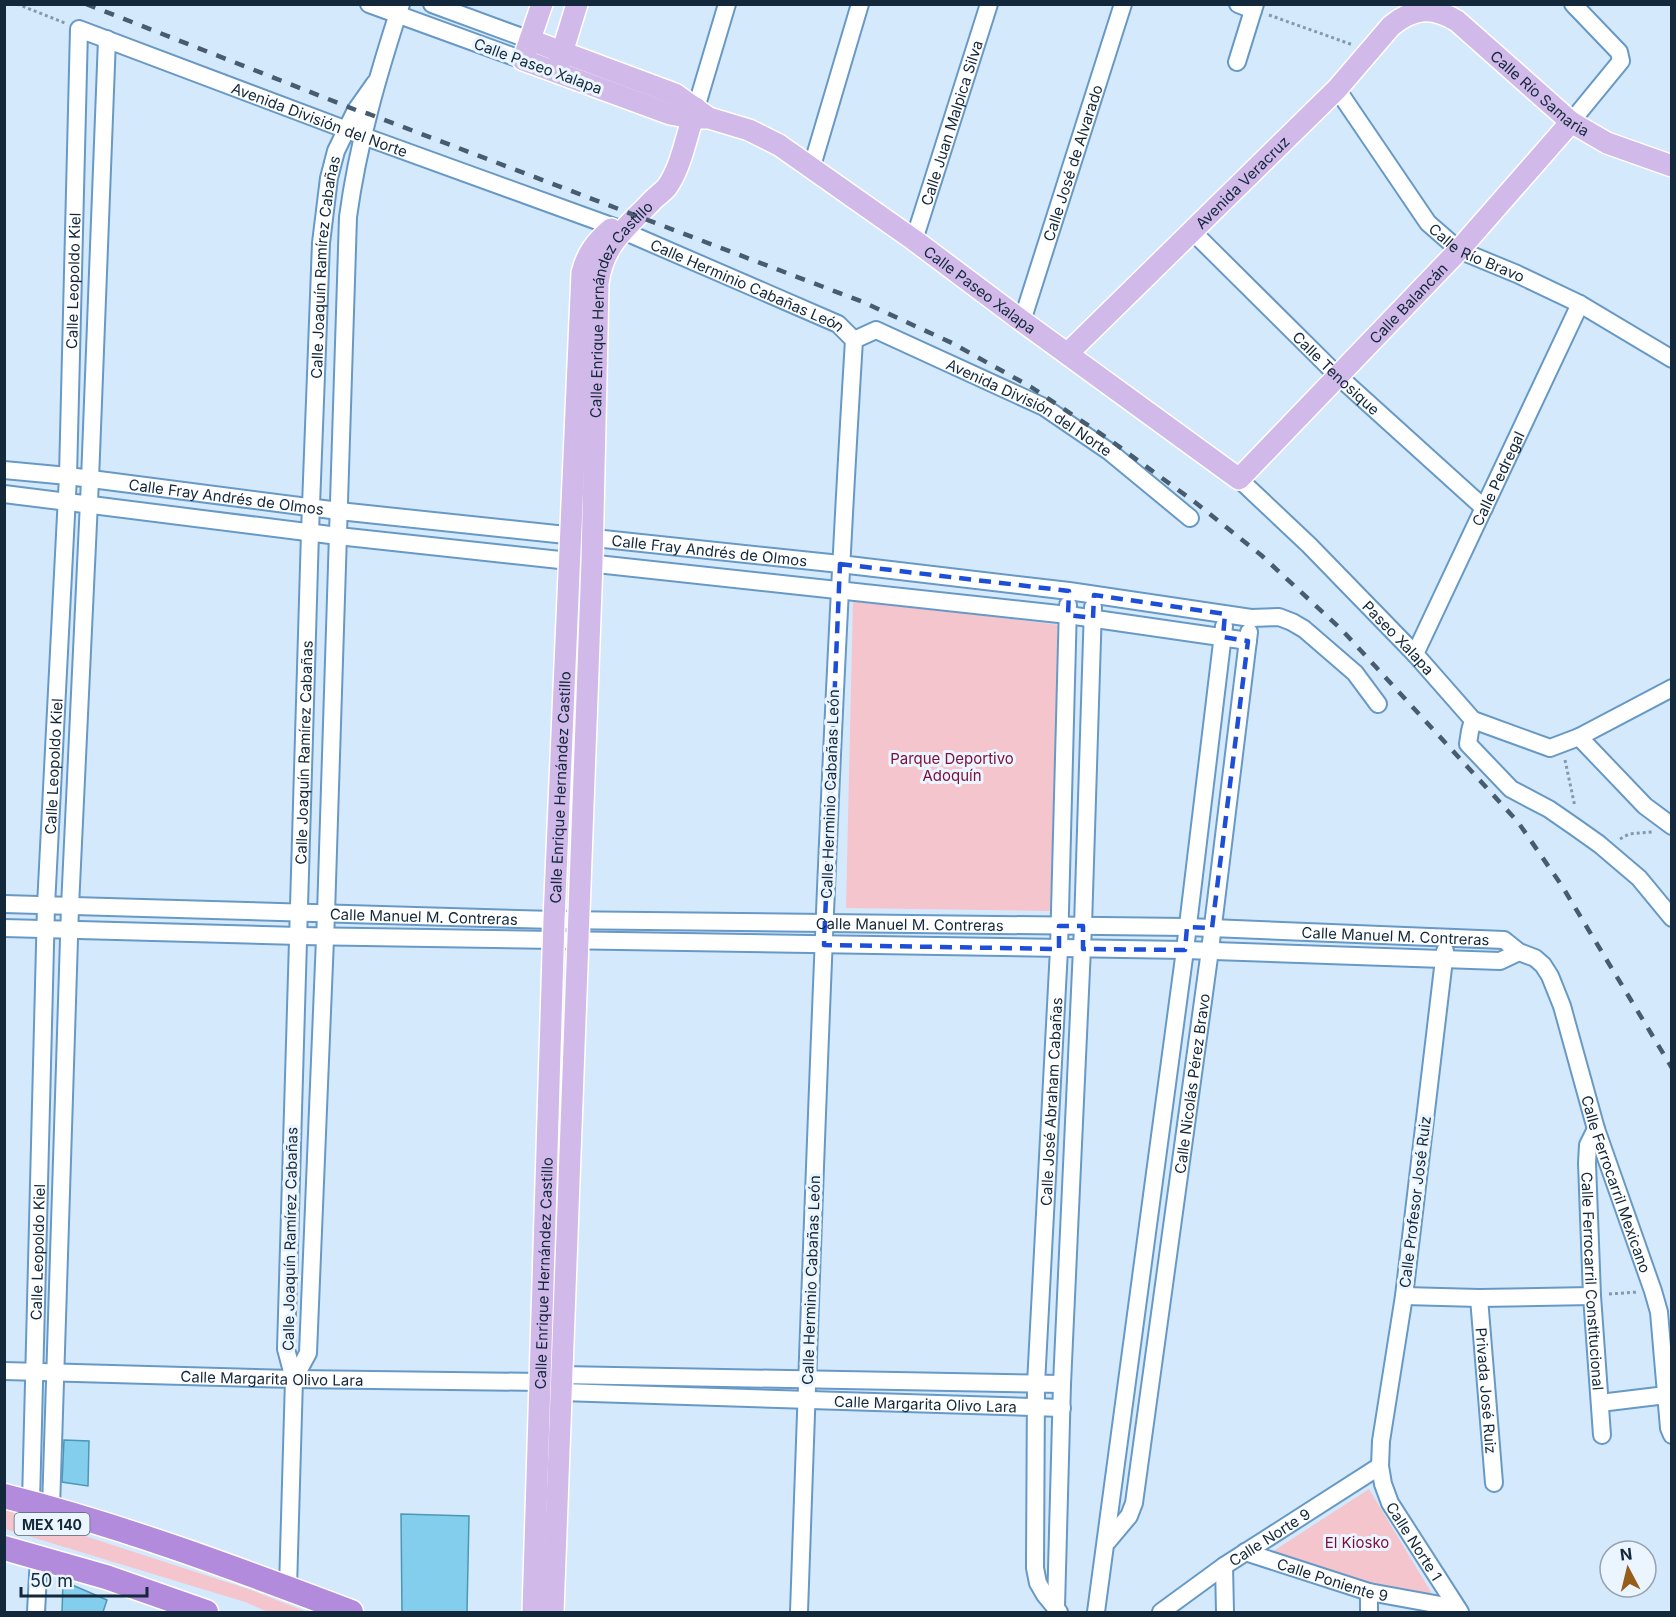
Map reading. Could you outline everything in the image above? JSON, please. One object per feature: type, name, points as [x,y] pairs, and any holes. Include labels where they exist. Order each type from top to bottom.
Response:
[{"type":"highway","name":"MEX 140","points":[[4,1496],[123,1529],[351,1612]]},
{"type":"highway","name":"MEX 140","points":[[4,1511],[98,1548],[170,1599]]},
{"type":"highway","name":"MEX 140","points":[[4,1535],[98,1548],[189,1552]]},
{"type":"highway","name":"MEX 140","points":[[4,1548],[106,1577],[206,1612]]},
{"type":"main road","points":[[526,50],[542,4]]},
{"type":"main road","points":[[559,62],[578,4]]},
{"type":"main road","name":"Calle Río Samaria","points":[[1417,11],[1445,14],[1457,21],[1571,122],[1607,143],[1671,166]]},
{"type":"main road","name":"Avenida Veracruz","points":[[1068,353],[1337,89],[1374,44],[1402,17],[1417,11]]},
{"type":"main road","name":"Calle Paseo Xalapa","points":[[526,50],[559,62],[675,94],[699,114],[749,130],[779,145],[812,166],[914,240],[1239,479]]},
{"type":"main road","name":"Calle Enrique Hernández Castillo","points":[[533,1612],[554,930],[582,273],[586,256],[597,241],[619,229],[666,188],[674,175],[699,114]]},
{"type":"main road","name":"Calle Balancán","points":[[1239,479],[1459,250],[1571,122]]},
{"type":"main road","name":"Calle Enrique Hernández Castillo","points":[[553,1612],[592,562],[598,283],[604,256],[619,229]]},
{"type":"street","name":"Calle Paseo Xalapa","points":[[369,4],[399,10],[526,50]]},
{"type":"street","name":"Calle Paseo Xalapa","points":[[432,4],[526,50]]},
{"type":"street","points":[[699,114],[727,4]]},
{"type":"street","points":[[812,166],[860,4]]},
{"type":"street","name":"Calle Juan Malpica Silva","points":[[914,240],[989,4]]},
{"type":"street","name":"Calle José de Alvarado","points":[[1022,321],[1123,4]]},
{"type":"street","points":[[1571,122],[1621,61],[1619,52],[1573,4]]},
{"type":"street","points":[[1237,62],[1248,6]]},
{"type":"street","points":[[375,83],[399,10]]},
{"type":"street","name":"Avenida División del Norte","points":[[79,29],[346,130],[619,229]]},
{"type":"street","name":"Calle Leopoldo Kiel","points":[[41,1505],[34,1372],[46,906],[68,476],[79,29]]},
{"type":"street","name":"Calle Leopoldo Kiel","points":[[41,1505],[55,1373],[69,931],[107,39]]},
{"type":"street","name":"Calle Joaquín Ramírez Cabañas","points":[[288,1588],[294,1379],[286,1349],[289,1220],[321,243],[326,197],[336,151],[356,110],[375,83]]},
{"type":"street","name":"Calle Joaquín Ramírez Cabañas","points":[[294,1379],[308,1353],[326,914],[348,217],[354,177],[375,83]]},
{"type":"street","name":"Calle Río Bravo","points":[[1337,89],[1428,223],[1459,250],[1580,304],[1671,358]]},
{"type":"street","name":"Calle Herminio Cabañas León","points":[[619,229],[838,324],[854,340],[840,564],[806,1379],[799,1612]]},
{"type":"street","name":"Calle Tenosique","points":[[1193,232],[1337,375],[1484,508]]},
{"type":"street","name":"Calle Pedregal","points":[[1415,654],[1580,304]]},
{"type":"street","points":[[319,318],[346,320]]},
{"type":"street","name":"Avenida División del Norte","points":[[854,340],[876,330],[1044,407],[1110,452],[1190,518]]},
{"type":"street","name":"Calle Fray Andrés de Olmos","points":[[4,470],[68,476],[339,511],[840,564],[1069,591],[1251,618],[1279,617],[1304,629],[1354,673],[1378,704]]},
{"type":"street","name":"Paseo Xalapa","points":[[1239,479],[1309,545],[1415,654],[1473,720],[1550,748],[1578,737],[1671,688]]},
{"type":"street","name":"Calle Fray Andrés de Olmos","points":[[4,494],[67,500],[338,536],[1068,615],[1248,641]]},
{"type":"street","name":"Calle José Abraham Cabañas","points":[[1058,1610],[1038,1583],[1035,1568],[1036,1384],[1059,949],[1069,591]]},
{"type":"street","name":"Calle José Abraham Cabañas","points":[[1058,1610],[1062,1384],[1083,949],[1094,595]]},
{"type":"street","name":"Calle Nicolás Pérez Bravo","points":[[1096,1612],[1185,950],[1225,614]]},
{"type":"street","name":"Calle Nicolás Pérez Bravo","points":[[1107,1541],[1129,1516],[1134,1503],[1210,950],[1251,618]]},
{"type":"street","points":[[306,676],[333,677]]},
{"type":"street","points":[[1473,720],[1468,744],[1496,774],[1511,789],[1549,809],[1599,844],[1639,878],[1671,918]]},
{"type":"street","points":[[1578,737],[1645,806],[1671,826]]},
{"type":"street","points":[[303,764],[331,764]]},
{"type":"street","name":"Calle Manuel M. Contreras","points":[[4,904],[326,914],[554,930]]},
{"type":"street","name":"Calle Manuel M. Contreras","points":[[4,928],[325,937],[825,923],[1187,927],[1504,940],[1519,952],[1500,961],[1444,960],[1210,950],[824,945],[578,930]]},
{"type":"street","name":"Calle Profesor José Ruiz","points":[[1380,1466],[1381,1441],[1404,1296],[1446,938]]},
{"type":"street","name":"Calle Ferrocarril Mexicano","points":[[1519,952],[1534,958],[1543,965],[1562,1006],[1596,1129],[1653,1291],[1659,1312],[1668,1371],[1666,1395],[1671,1435]]},
{"type":"street","points":[[294,1076],[319,1077]]},
{"type":"street","name":"Calle Ferrocarril Constitucional","points":[[1596,1129],[1588,1144],[1587,1163],[1592,1296],[1602,1435]]},
{"type":"street","points":[[289,1220],[313,1220]]},
{"type":"street","points":[[1404,1296],[1479,1298],[1592,1296]]},
{"type":"street","name":"Privada José Ruiz","points":[[1479,1298],[1494,1483]]},
{"type":"street","name":"Calle Margarita Olivo Lara","points":[[4,1371],[294,1379],[540,1382],[807,1399],[1062,1408]]},
{"type":"street","name":"Calle Margarita Olivo Lara","points":[[561,1383],[806,1379],[1062,1384]]},
{"type":"street","points":[[1600,1403],[1666,1395]]},
{"type":"street","name":"Calle Norte 9","points":[[1161,1612],[1245,1552],[1380,1466]]},
{"type":"street","name":"Calle Norte 1","points":[[1380,1466],[1383,1484],[1390,1503],[1458,1610]]},
{"type":"street","name":"Calle Poniente 9","points":[[1245,1552],[1369,1592],[1458,1610]]},
{"type":"street","points":[[36,1612],[39,1557]]},
{"type":"street","points":[[1224,1566],[1225,1612]]},
{"type":"street","points":[[1369,1592],[1369,1612]]},
{"type":"path","points":[[17,4],[79,29]]},
{"type":"path","points":[[1248,6],[1361,47],[1364,41],[1374,44]]},
{"type":"path","points":[[1564,756],[1576,813]]},
{"type":"path","points":[[1616,843],[1629,834],[1647,832]]},
{"type":"path","points":[[1592,1296],[1653,1291]]},
{"type":"highlighted area","points":[[840,564],[1069,591],[1068,615],[1093,618],[1094,595],[1225,614],[1223,637],[1248,641],[1212,928],[1187,927],[1185,950],[1083,949],[1083,926],[1059,926],[1059,949],[824,945]]},
{"type":"green space","name":"Parque Deportivo Adoquín","points":[[853,599],[1060,625],[1050,911],[846,908]]},
{"type":"green space","name":"El Kiosko","points":[[1369,1489],[1434,1597],[1258,1561]]},
{"type":"green space","points":[[5,1510],[248,1589],[307,1612],[268,1612],[245,1602],[5,1529]]},
{"type":"building","points":[[64,1440],[89,1441],[88,1486],[62,1482]]},
{"type":"building","points":[[401,1514],[469,1516],[467,1612],[402,1612]]},
{"type":"building","points":[[63,1581],[107,1600],[103,1612],[62,1612]]},
{"type":"railway","points":[[86,4],[356,110],[863,302],[952,343],[1031,387],[1110,440],[1196,503],[1261,555],[1342,630],[1518,822],[1562,886],[1672,1068]]}]
